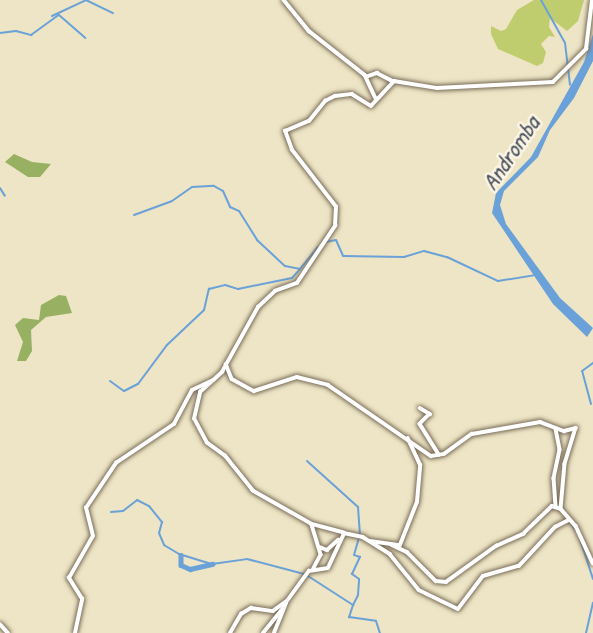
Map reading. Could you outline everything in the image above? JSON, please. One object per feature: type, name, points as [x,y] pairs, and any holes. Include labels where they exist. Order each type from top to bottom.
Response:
[{"type":"street","points":[[284,0],[309,31],[366,77],[376,99]]},
{"type":"street","points":[[366,77],[377,73],[394,81],[437,88],[542,84],[558,79],[586,49],[592,0]]},
{"type":"street","points":[[394,81],[366,106],[355,95],[335,96],[325,101],[309,121],[285,131],[292,150],[335,207],[335,226],[297,283],[275,291],[258,307],[226,364],[215,380],[200,392],[194,415],[207,443],[270,503],[311,524],[368,541],[392,545],[407,552],[436,581],[446,582],[483,554],[523,534],[556,506],[560,438],[553,426]]},
{"type":"street","points":[[226,364],[232,379],[254,391],[298,377],[328,385],[407,436],[426,455],[439,455],[472,434],[540,422],[577,430],[565,464],[561,509]]},
{"type":"street","points":[[75,633],[82,599],[69,578],[93,536],[86,508],[116,463],[174,425],[192,390],[215,380]]},
{"type":"street","points":[[420,408],[430,414],[420,424],[439,455]]},
{"type":"street","points":[[392,545],[401,542],[421,489],[420,465],[407,436]]},
{"type":"street","points":[[556,506],[576,526],[593,563]]},
{"type":"street","points":[[368,541],[398,560],[419,590],[458,609],[482,576],[519,566],[555,527],[569,520]]},
{"type":"street","points":[[230,633],[236,620],[251,608],[273,611],[287,601],[321,559],[320,547],[311,524]]},
{"type":"street","points":[[320,547],[327,550],[344,533]]},
{"type":"street","points":[[314,568],[328,568],[339,539]]},
{"type":"street","points":[[274,633],[287,601]]},
{"type":"street","points":[[263,633],[285,606]]},
{"type":"street","points":[[0,624],[8,633]]},
{"type":"green space","points":[[534,0],[584,0],[578,21],[567,31],[550,18],[549,27],[555,37],[549,36],[541,44],[546,52],[543,63],[537,66],[498,49],[491,34],[491,26],[501,31],[506,29],[517,10]]},
{"type":"green space","points":[[14,154],[32,162],[51,164],[40,177],[28,177],[5,162]]},
{"type":"green space","points":[[59,295],[66,296],[72,313],[46,317],[31,330],[32,351],[26,361],[17,361],[23,342],[15,325],[23,318],[39,320],[41,305]]},
{"type":"water","points":[[593,34],[593,61],[574,98],[550,130],[538,157],[504,191],[500,205],[506,224],[560,298],[593,328],[587,337],[553,304],[492,213],[496,193],[531,157],[584,62]]},
{"type":"waterway","points":[[86,0],[113,13]]},
{"type":"waterway","points":[[52,16],[86,0]]},
{"type":"waterway","points":[[541,0],[565,43],[570,85]]},
{"type":"waterway","points":[[0,33],[16,31],[31,35],[59,15],[85,38]]},
{"type":"waterway","points":[[134,215],[172,201],[192,187],[214,186],[223,191],[230,207],[239,211],[257,240],[285,266],[300,269],[318,247]]},
{"type":"waterway","points":[[0,188],[5,196]]},
{"type":"waterway","points":[[326,242],[336,240],[343,256],[404,257],[424,251],[447,257],[498,281],[534,275]]},
{"type":"waterway","points":[[110,381],[124,391],[138,384],[167,345],[204,310],[209,289],[225,285],[238,289],[292,278],[300,269]]},
{"type":"waterway","points":[[591,404],[582,371],[593,363]]},
{"type":"waterway","points":[[307,461],[358,507],[360,535]]},
{"type":"waterway","points":[[111,512],[123,511],[137,500],[149,506],[162,522],[159,533],[164,545],[179,554],[212,564],[247,559],[304,574]]},
{"type":"waterway","points":[[571,524],[576,531]]},
{"type":"waterway","points":[[353,605],[358,595],[359,579],[352,574],[360,557],[354,555],[359,538]]},
{"type":"waterway","points":[[580,539],[593,579]]},
{"type":"waterway","points":[[181,555],[181,565],[190,569],[212,564]]},
{"type":"waterway","points":[[308,576],[353,605],[349,617],[376,621],[380,633]]},
{"type":"waterway","points":[[586,633],[593,603]]},
{"type":"water label","name":"Andromba","points":[[511,153]]}]
